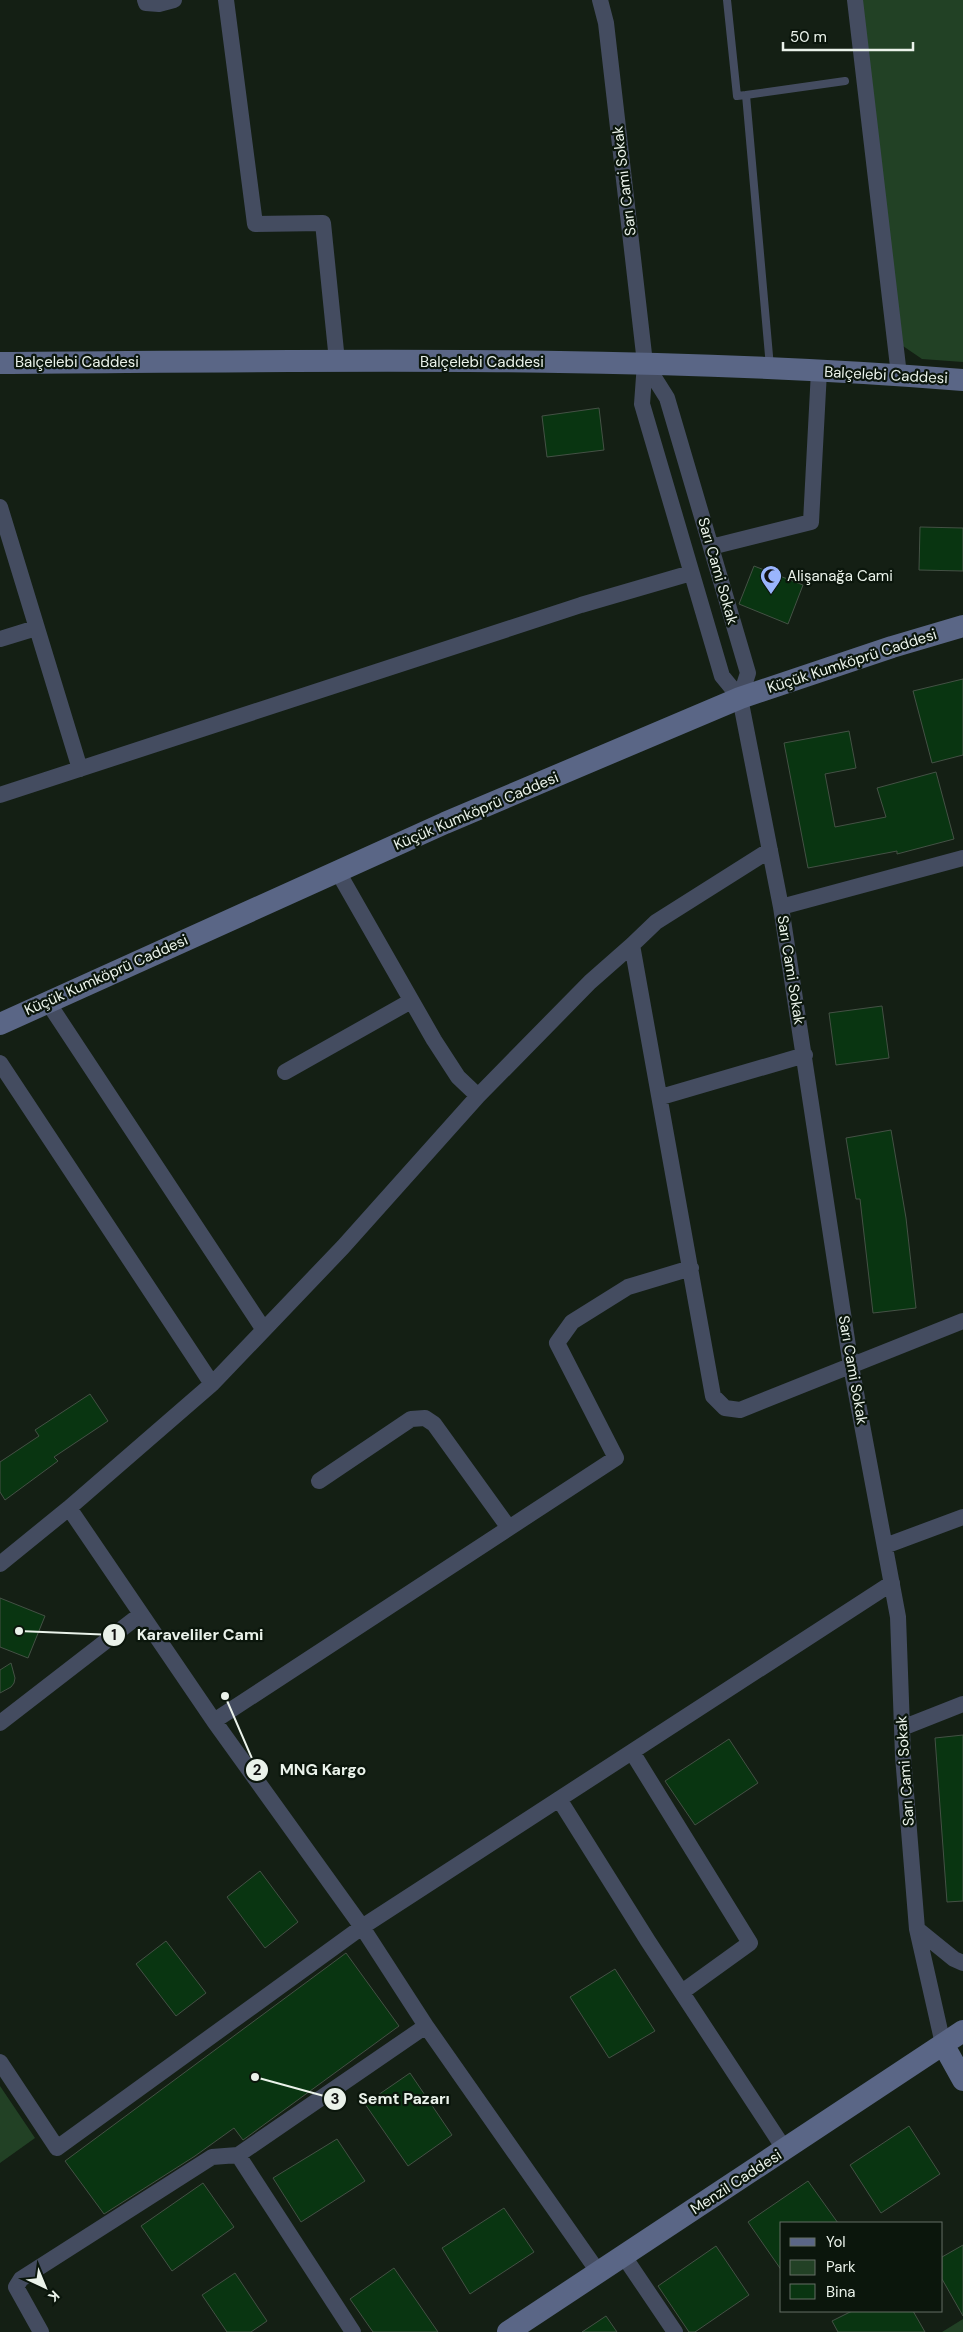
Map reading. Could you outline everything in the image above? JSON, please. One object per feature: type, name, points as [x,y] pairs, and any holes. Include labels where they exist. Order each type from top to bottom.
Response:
[{"type":"street","points":[[145,0],[146,3],[159,4],[174,0]]},
{"type":"street","points":[[226,0],[255,224],[323,223],[337,361]]},
{"type":"street","name":"Sarı Cami Sokak","points":[[600,0],[606,22],[645,363],[642,404],[690,573],[722,676],[740,698],[781,907],[805,1055],[850,1366],[898,1617],[902,1728],[917,1929],[943,2044]]},
{"type":"street","points":[[854,0],[900,375]]},
{"type":"street","name":"Balçelebi Caddesi","points":[[0,363],[337,361],[645,363],[770,367],[963,380]]},
{"type":"street","name":"Sarı Cami Sokak","points":[[645,363],[667,398],[748,673],[740,698]]},
{"type":"street","points":[[711,547],[812,522],[819,371]]},
{"type":"street","points":[[0,507],[3,529],[80,769]]},
{"type":"street","points":[[0,795],[581,605],[690,573]]},
{"type":"street","name":"Küçük Kumköprü Caddesi","points":[[0,1024],[47,1001],[445,823],[740,698],[892,647],[963,626]]},
{"type":"street","points":[[0,639],[36,628]]},
{"type":"street","points":[[0,1564],[69,1508],[212,1384],[343,1247],[478,1096],[590,982],[656,922],[770,850]]},
{"type":"street","points":[[781,907],[963,858]]},
{"type":"street","points":[[338,872],[411,1001],[458,1077],[478,1096]]},
{"type":"street","points":[[632,945],[661,1097],[713,1396],[725,1408],[740,1410],[963,1322]]},
{"type":"street","points":[[47,1001],[264,1330]]},
{"type":"street","points":[[285,1072],[411,1001]]},
{"type":"street","points":[[661,1097],[805,1055]]},
{"type":"street","points":[[0,1063],[212,1384]]},
{"type":"street","points":[[214,1721],[616,1458],[557,1343],[572,1322],[628,1288],[691,1268]]},
{"type":"street","points":[[319,1481],[412,1419],[425,1418],[434,1424],[509,1528]]},
{"type":"street","points":[[69,1508],[214,1721],[362,1927],[426,2026],[598,2273]]},
{"type":"street","points":[[885,1546],[963,1517]]},
{"type":"street","points":[[0,2062],[56,2148],[362,1927],[892,1583]]},
{"type":"street","points":[[2,1717],[141,1614]]},
{"type":"street","points":[[902,1728],[963,1704]]},
{"type":"street","points":[[632,1752],[750,1943],[682,1992]]},
{"type":"street","points":[[559,1799],[784,2150]]},
{"type":"street","points":[[917,1929],[954,1959],[963,1963]]},
{"type":"street","points":[[41,2332],[16,2287],[21,2279],[212,2157],[238,2155],[426,2026]]},
{"type":"street","name":"Menzil Caddesi","points":[[508,2332],[963,2031]]},
{"type":"street","points":[[943,2044],[963,2080]]},
{"type":"street","points":[[238,2155],[353,2332]]},
{"type":"street","points":[[623,2255],[676,2332]]},
{"type":"lane","points":[[727,0],[737,96],[845,81]]},
{"type":"lane","points":[[746,95],[770,367]]},
{"type":"green space","points":[[861,0],[963,0],[963,362],[922,359],[903,346]]},
{"type":"green space","points":[[0,2086],[35,2138],[0,2163]]},
{"type":"green space","points":[[963,2319],[963,2332],[942,2332]]},
{"type":"building","points":[[599,408],[604,450],[547,457],[542,416]]},
{"type":"building","points":[[920,527],[963,528],[963,571],[919,570]]},
{"type":"building","name":"Alişanağa Cami","points":[[754,566],[803,585],[788,624],[739,604]]},
{"type":"building","points":[[963,679],[963,755],[932,763],[913,691]]},
{"type":"building","points":[[849,731],[856,768],[825,774],[835,827],[886,817],[877,788],[936,772],[954,839],[897,854],[897,851],[808,868],[784,743]]},
{"type":"building","points":[[882,1006],[889,1058],[836,1065],[829,1013]]},
{"type":"building","points":[[891,1130],[906,1218],[916,1308],[873,1313],[860,1199],[856,1199],[846,1138]]},
{"type":"building","points":[[90,1394],[108,1421],[54,1457],[58,1461],[5,1500],[0,1492],[0,1462],[39,1436],[35,1430]]},
{"type":"building","points":[[0,1598],[45,1616],[28,1658],[0,1647]]},
{"type":"building","points":[[11,1663],[15,1678],[14,1683],[11,1687],[0,1693],[0,1670]]},
{"type":"building","points":[[963,1735],[963,1901],[947,1902],[935,1738]]},
{"type":"building","points":[[729,1739],[758,1783],[695,1825],[665,1781]]},
{"type":"building","points":[[260,1871],[298,1922],[265,1948],[227,1897]]},
{"type":"building","points":[[166,1941],[206,1993],[176,2016],[136,1964]]},
{"type":"building","points":[[346,1953],[399,2026],[243,2140],[234,2128],[195,2156],[104,2214],[65,2161]]},
{"type":"building","points":[[615,1969],[655,2031],[609,2058],[570,1997]]},
{"type":"building","points":[[410,2073],[452,2135],[408,2166],[365,2104]]},
{"type":"building","points":[[909,2126],[940,2174],[881,2213],[850,2165]]},
{"type":"building","points":[[337,2139],[365,2181],[301,2222],[273,2178]]},
{"type":"building","points":[[808,2181],[837,2222],[780,2222],[780,2268],[748,2222]]},
{"type":"building","points":[[203,2183],[234,2227],[172,2271],[141,2226]]},
{"type":"building","points":[[504,2208],[534,2252],[470,2294],[442,2248]]},
{"type":"building","points":[[963,2245],[963,2316],[943,2281],[943,2256]]},
{"type":"building","points":[[716,2246],[749,2295],[695,2332],[689,2332],[658,2286]]},
{"type":"building","points":[[394,2268],[438,2332],[373,2332],[350,2299]]},
{"type":"building","points":[[235,2273],[267,2321],[251,2332],[227,2332],[202,2295]]},
{"type":"building","points":[[850,2312],[914,2312],[925,2332],[838,2332],[832,2321]]},
{"type":"building","points":[[606,2316],[617,2332],[582,2332]]},
{"type":"place","name":"Alişanağa Cami","points":[[771,595]]},
{"type":"place","name":"Karaveliler Cami","points":[[19,1631]]},
{"type":"place","name":"MNG Kargo","points":[[225,1696]]},
{"type":"place","name":"Semt Pazarı","points":[[255,2077]]}]
